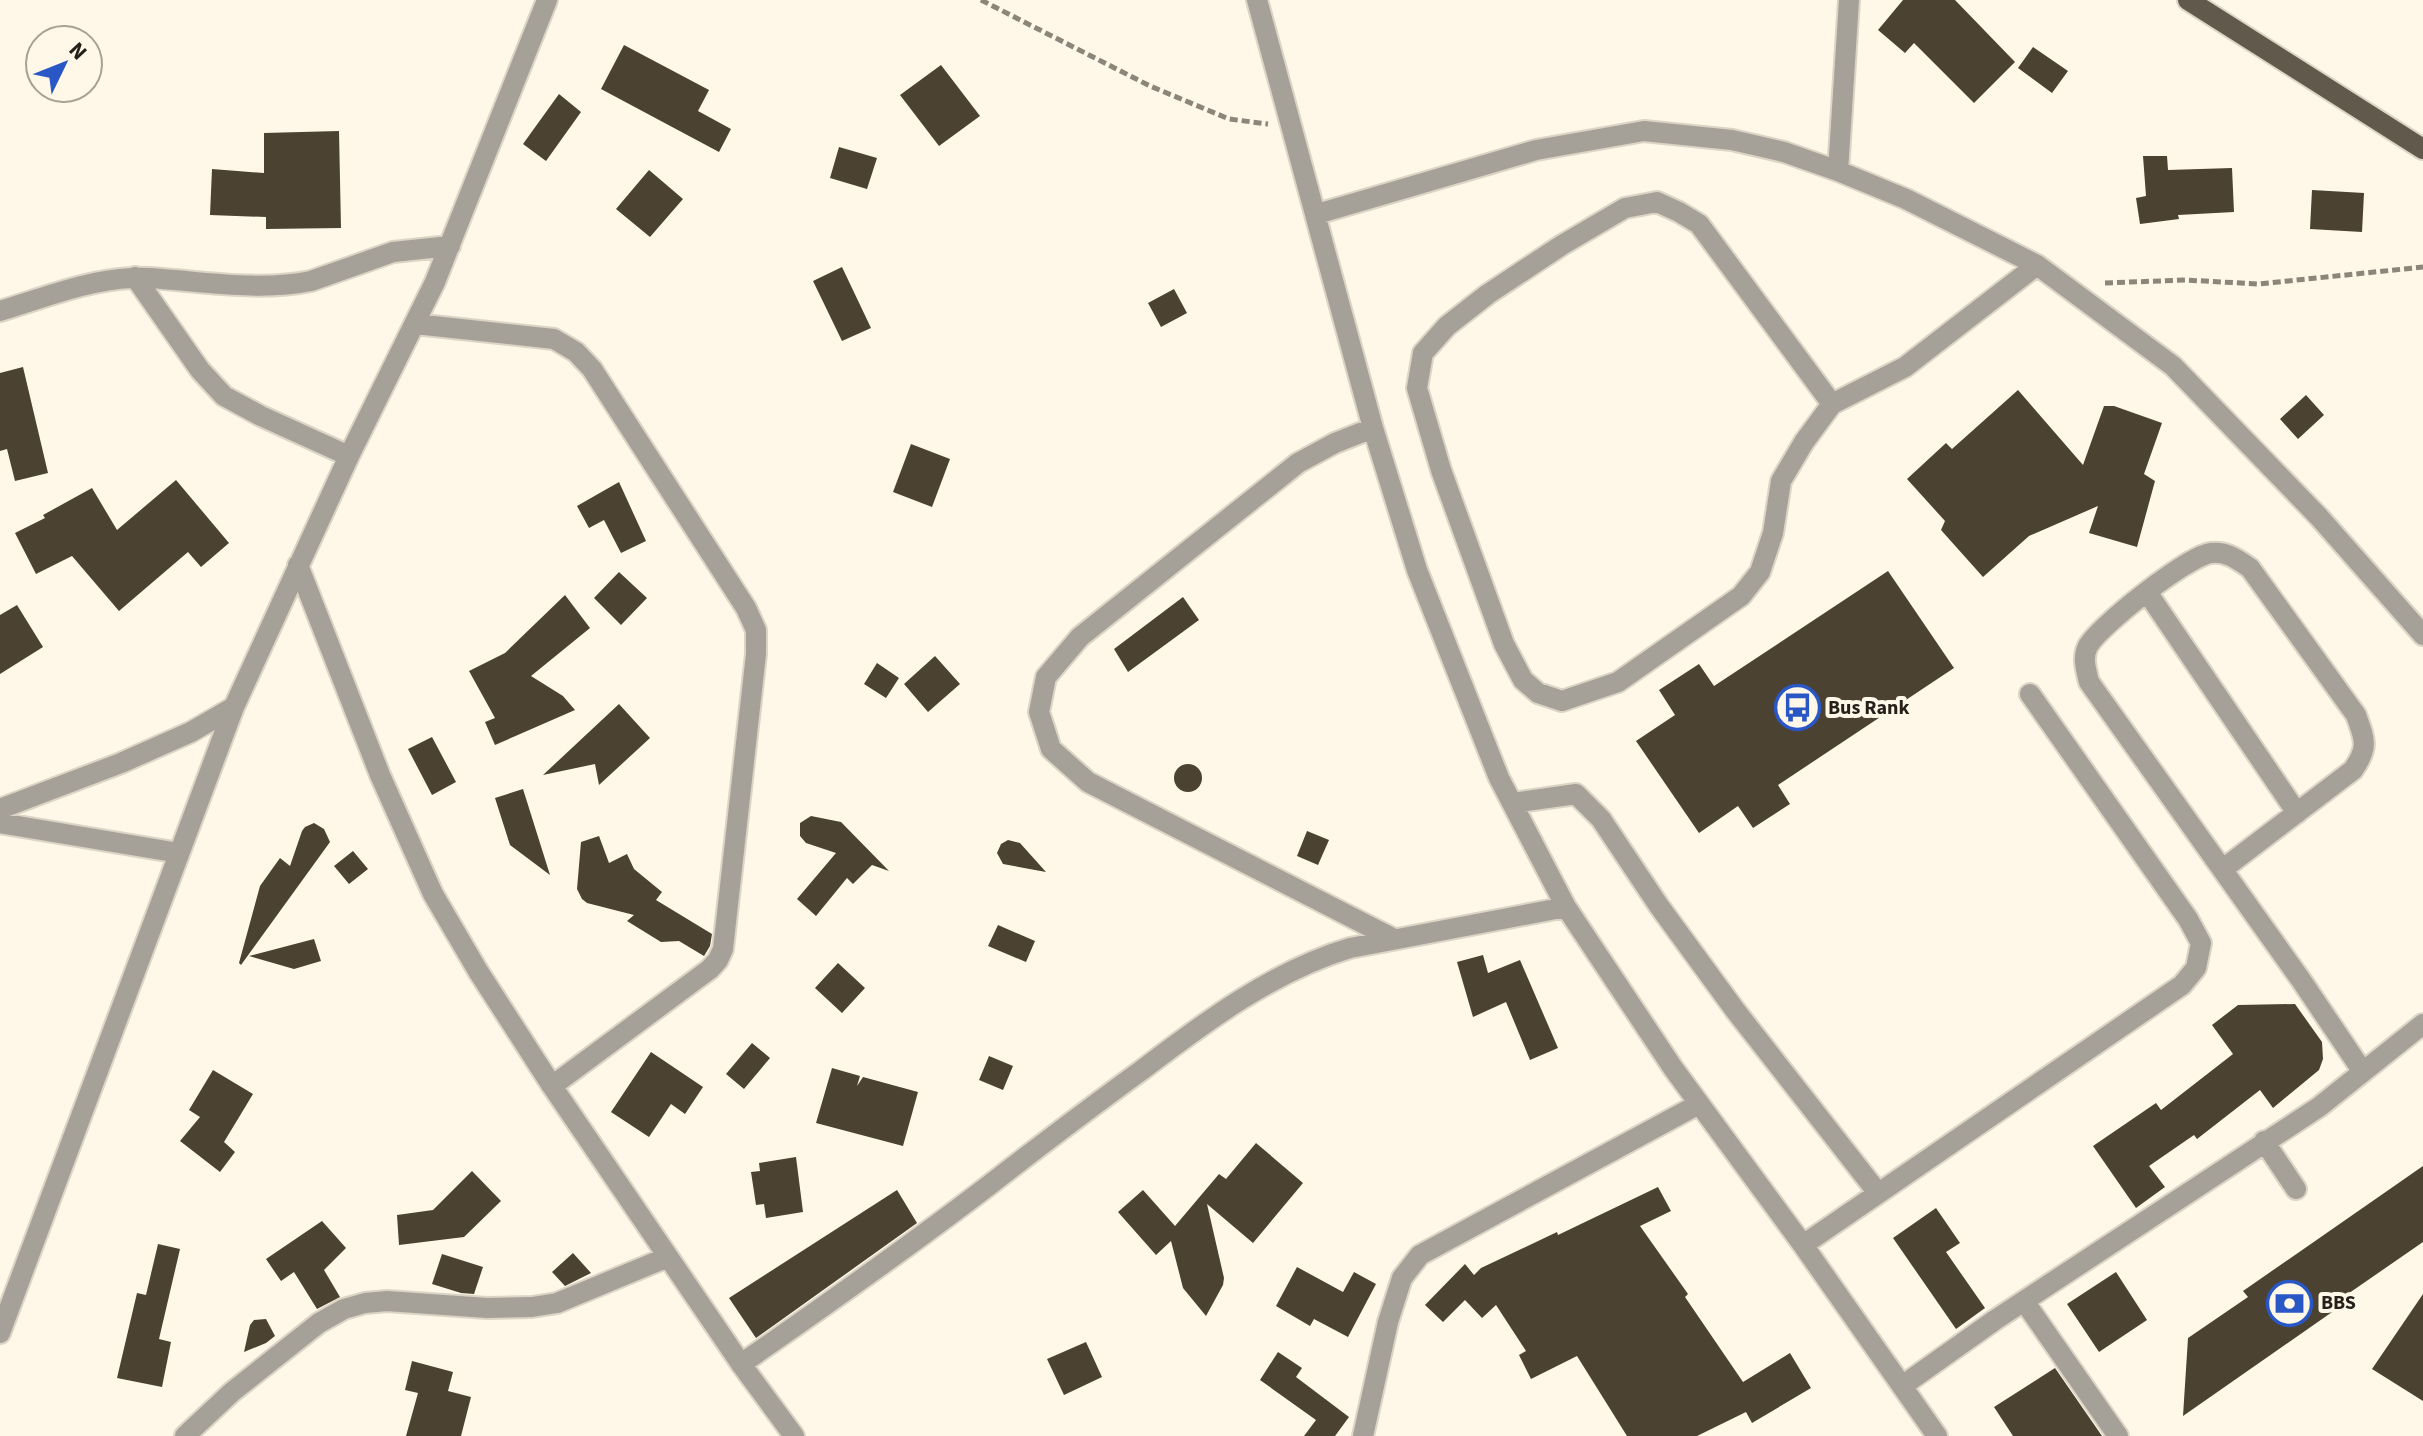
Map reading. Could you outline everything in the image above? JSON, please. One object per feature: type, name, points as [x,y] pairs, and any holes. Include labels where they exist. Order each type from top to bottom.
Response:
[{"type":"main road","points":[[2188,0],[2423,149]]},
{"type":"street","points":[[0,1333],[234,707],[450,246],[547,0]]},
{"type":"street","points":[[1257,0],[1373,428],[1417,570],[1499,778],[1566,907],[1699,1104],[1937,1436]]},
{"type":"street","points":[[1838,171],[1849,0]]},
{"type":"street","points":[[1317,214],[1536,150],[1644,131],[1732,140],[1784,152],[1838,171],[1906,199],[2037,265],[2173,366],[2319,517],[2423,635]]},
{"type":"street","points":[[1832,404],[1699,224],[1657,202],[1625,208],[1488,294],[1447,326],[1423,353],[1417,388],[1441,470],[1504,644],[1523,680],[1538,693],[1562,701],[1618,682],[1741,596],[1760,572],[1773,533],[1781,481],[1832,404],[1905,367],[2037,265]]},
{"type":"street","points":[[0,311],[108,280],[135,277],[234,285],[297,284],[393,252],[450,246]]},
{"type":"street","points":[[135,277],[200,370],[224,396],[349,456]]},
{"type":"street","points":[[415,324],[554,339],[576,352],[592,369],[746,608],[756,630],[756,654],[723,949],[710,969],[552,1086]]},
{"type":"street","points":[[1373,428],[1335,443],[1298,463],[1080,637],[1046,677],[1039,712],[1051,749],[1088,782],[1392,938]]},
{"type":"street","points":[[2223,869],[2353,770],[2364,754],[2364,737],[2356,715],[2250,568],[2232,555],[2211,553],[2194,559],[2106,624],[2088,646],[2084,660],[2089,682],[2363,1072]]},
{"type":"street","points":[[298,565],[380,775],[433,894],[552,1086],[741,1364],[794,1436]]},
{"type":"street","points":[[2147,592],[2297,813]]},
{"type":"street","points":[[1803,1245],[2182,985],[2196,968],[2201,943],[2188,919],[2030,694]]},
{"type":"street","points":[[0,809],[121,763],[191,732],[234,707]]},
{"type":"street","points":[[1512,803],[1576,794],[1601,819],[1659,906],[1735,1010],[1878,1193]]},
{"type":"street","points":[[0,823],[179,853]]},
{"type":"street","points":[[741,1364],[920,1239],[1210,1019],[1321,957],[1392,938],[1566,907]]},
{"type":"street","points":[[1902,1386],[2024,1301],[2319,1107],[2423,1024]]},
{"type":"street","points":[[1363,1436],[1388,1322],[1402,1278],[1420,1255],[1699,1104]]},
{"type":"street","points":[[2264,1141],[2296,1189]]},
{"type":"street","points":[[185,1436],[232,1392],[319,1323],[344,1309],[387,1301],[487,1308],[557,1303],[668,1257]]},
{"type":"street","points":[[2024,1301],[2118,1436]]},
{"type":"path","points":[[981,0],[1150,86],[1229,119],[1292,127]]},
{"type":"path","points":[[2067,287],[2123,281],[2185,280],[2259,284],[2423,267]]},
{"type":"building","points":[[1903,0],[1955,0],[2015,62],[1974,103],[1914,43],[1905,53],[1878,30]]},
{"type":"building","points":[[624,45],[709,90],[698,111],[731,129],[719,152],[601,89]]},
{"type":"building","points":[[2033,47],[2068,71],[2052,93],[2018,68]]},
{"type":"building","points":[[941,65],[980,116],[939,146],[900,95]]},
{"type":"building","points":[[559,94],[581,112],[546,161],[523,144]]},
{"type":"building","points":[[339,131],[341,228],[266,229],[266,217],[210,215],[212,169],[264,173],[264,133]]},
{"type":"building","points":[[839,147],[877,158],[867,189],[830,178]]},
{"type":"building","points":[[2143,156],[2167,156],[2168,170],[2232,168],[2234,212],[2178,215],[2179,219],[2140,224],[2136,198],[2146,196]]},
{"type":"building","points":[[649,170],[683,199],[650,237],[616,209]]},
{"type":"building","points":[[2312,190],[2364,193],[2362,232],[2310,229]]},
{"type":"building","points":[[842,267],[871,328],[842,341],[813,281]]},
{"type":"building","points":[[1174,289],[1187,313],[1161,327],[1148,303]]},
{"type":"building","points":[[23,367],[48,473],[15,481],[7,449],[0,451],[0,373]]},
{"type":"building","points":[[2018,390],[2083,465],[2104,406],[2114,406],[2162,423],[2144,474],[2155,481],[2137,547],[2089,533],[2098,506],[2029,536],[1983,577],[1941,530],[1945,521],[1907,479],[1946,443],[1952,449]]},
{"type":"building","points":[[2306,395],[2324,415],[2298,439],[2280,419]]},
{"type":"building","points":[[911,444],[950,459],[932,507],[893,492]]},
{"type":"building","points":[[176,480],[229,543],[201,567],[188,552],[119,611],[72,556],[36,574],[15,533],[92,488],[117,530]]},
{"type":"building","points":[[619,482],[646,541],[621,553],[604,520],[589,528],[577,506]]},
{"type":"building","points":[[1888,571],[1954,668],[1778,785],[1790,804],[1753,828],[1738,806],[1699,833],[1636,741],[1675,715],[1659,690],[1699,664],[1714,686]]},
{"type":"building","points":[[619,572],[647,598],[621,625],[594,598]]},
{"type":"building","points":[[565,595],[590,628],[531,676],[563,696],[575,710],[495,745],[485,722],[495,718],[469,671],[505,653]]},
{"type":"building","points":[[1183,597],[1199,620],[1128,672],[1114,649]]},
{"type":"building","points":[[17,605],[43,647],[0,674],[0,615]]},
{"type":"building","points":[[935,656],[960,684],[928,712],[904,684]]},
{"type":"building","points":[[877,663],[899,678],[886,698],[864,684]]},
{"type":"building","points":[[619,704],[650,738],[599,785],[595,764],[543,775]]},
{"type":"building","points":[[432,737],[456,782],[432,795],[408,749]]},
{"type":"building","points":[[1188,764],[1198,768],[1202,778],[1198,788],[1188,792],[1178,788],[1174,778],[1178,768]]},
{"type":"building","points":[[523,789],[550,875],[510,845],[495,798]]},
{"type":"building","points":[[811,816],[841,822],[889,871],[872,865],[853,884],[847,878],[816,916],[797,899],[836,853],[806,843],[800,836],[800,823]]},
{"type":"building","points":[[314,823],[324,829],[330,842],[241,965],[239,963],[260,886],[280,858],[290,866],[302,831]]},
{"type":"building","points":[[1307,831],[1329,840],[1318,865],[1297,856]]},
{"type":"building","points":[[599,836],[609,863],[627,854],[634,869],[662,892],[656,900],[712,934],[704,956],[679,941],[661,942],[627,921],[634,915],[582,899],[577,889],[581,842]]},
{"type":"building","points":[[1008,840],[1020,843],[1046,872],[1003,864],[997,853],[1001,844]]},
{"type":"building","points":[[353,851],[368,869],[349,884],[334,866]]},
{"type":"building","points":[[998,925],[1035,941],[1026,962],[988,946]]},
{"type":"building","points":[[314,939],[321,961],[294,969],[249,956]]},
{"type":"building","points":[[1483,955],[1488,973],[1520,960],[1558,1048],[1530,1060],[1506,1002],[1473,1017],[1457,962]]},
{"type":"building","points":[[838,963],[865,988],[842,1013],[815,988]]},
{"type":"building","points":[[2295,1004],[2322,1042],[2323,1059],[2319,1070],[2273,1108],[2260,1090],[2197,1139],[2194,1135],[2149,1166],[2165,1187],[2136,1208],[2093,1146],[2156,1103],[2161,1110],[2233,1054],[2212,1025],[2238,1005]]},
{"type":"building","points":[[752,1043],[770,1058],[744,1089],[726,1074]]},
{"type":"building","points":[[651,1052],[703,1087],[685,1114],[671,1104],[649,1137],[611,1112]]},
{"type":"building","points":[[989,1056],[1013,1066],[1003,1090],[979,1080]]},
{"type":"building","points":[[832,1068],[860,1076],[857,1086],[863,1077],[918,1092],[903,1146],[816,1123]]},
{"type":"building","points":[[213,1070],[253,1094],[224,1142],[235,1152],[220,1172],[180,1141],[200,1117],[189,1110]]},
{"type":"building","points":[[1256,1143],[1303,1183],[1253,1243],[1207,1204],[1224,1278],[1206,1316],[1183,1288],[1171,1241],[1156,1255],[1118,1212],[1143,1190],[1175,1226],[1219,1174],[1226,1179]]},
{"type":"building","points":[[796,1157],[803,1212],[766,1218],[764,1204],[756,1205],[751,1172],[760,1171],[759,1163]]},
{"type":"building","points":[[2423,1166],[2423,1242],[2342,1298],[2345,1303],[2183,1416],[2188,1338],[2248,1297],[2243,1291]]},
{"type":"building","points":[[472,1171],[501,1201],[464,1237],[399,1245],[397,1215],[433,1210]]},
{"type":"building","points":[[1658,1187],[1671,1211],[1640,1226],[1688,1294],[1685,1297],[1743,1382],[1790,1353],[1811,1388],[1752,1423],[1746,1412],[1697,1436],[1627,1436],[1577,1356],[1531,1379],[1519,1355],[1526,1351],[1496,1305],[1482,1318],[1465,1300],[1443,1322],[1425,1305],[1465,1264],[1474,1275],[1481,1268]]},
{"type":"building","points":[[897,1190],[917,1223],[756,1338],[729,1298]]},
{"type":"building","points":[[1936,1208],[1960,1243],[1946,1252],[1985,1308],[1956,1329],[1893,1238]]},
{"type":"building","points":[[322,1221],[346,1248],[324,1270],[340,1297],[317,1309],[294,1272],[281,1281],[266,1259]]},
{"type":"building","points":[[158,1244],[180,1249],[159,1339],[171,1342],[162,1387],[117,1378],[137,1293],[146,1295]]},
{"type":"building","points":[[573,1253],[591,1273],[565,1286],[552,1272]]},
{"type":"building","points":[[442,1254],[483,1267],[474,1294],[432,1284]]},
{"type":"building","points":[[1297,1267],[1343,1292],[1354,1272],[1376,1284],[1348,1337],[1314,1319],[1310,1326],[1276,1306]]},
{"type":"building","points":[[2116,1272],[2147,1320],[2099,1352],[2067,1304]]},
{"type":"building","points":[[2423,1294],[2423,1401],[2372,1369]]},
{"type":"building","points":[[266,1319],[275,1336],[244,1352],[250,1325],[254,1320]]},
{"type":"building","points":[[1086,1342],[1102,1377],[1064,1395],[1047,1359]]},
{"type":"building","points":[[1278,1352],[1302,1368],[1296,1377],[1349,1417],[1335,1436],[1304,1436],[1316,1420],[1260,1380]]},
{"type":"building","points":[[412,1361],[453,1372],[448,1391],[471,1397],[461,1436],[406,1436],[418,1393],[405,1390]]},
{"type":"building","points":[[2055,1368],[2102,1436],[2013,1436],[1994,1407]]},
{"type":"place","name":"Bus Rank","points":[[1797,708]]},
{"type":"place","name":"BBS","points":[[2290,1303]]}]
